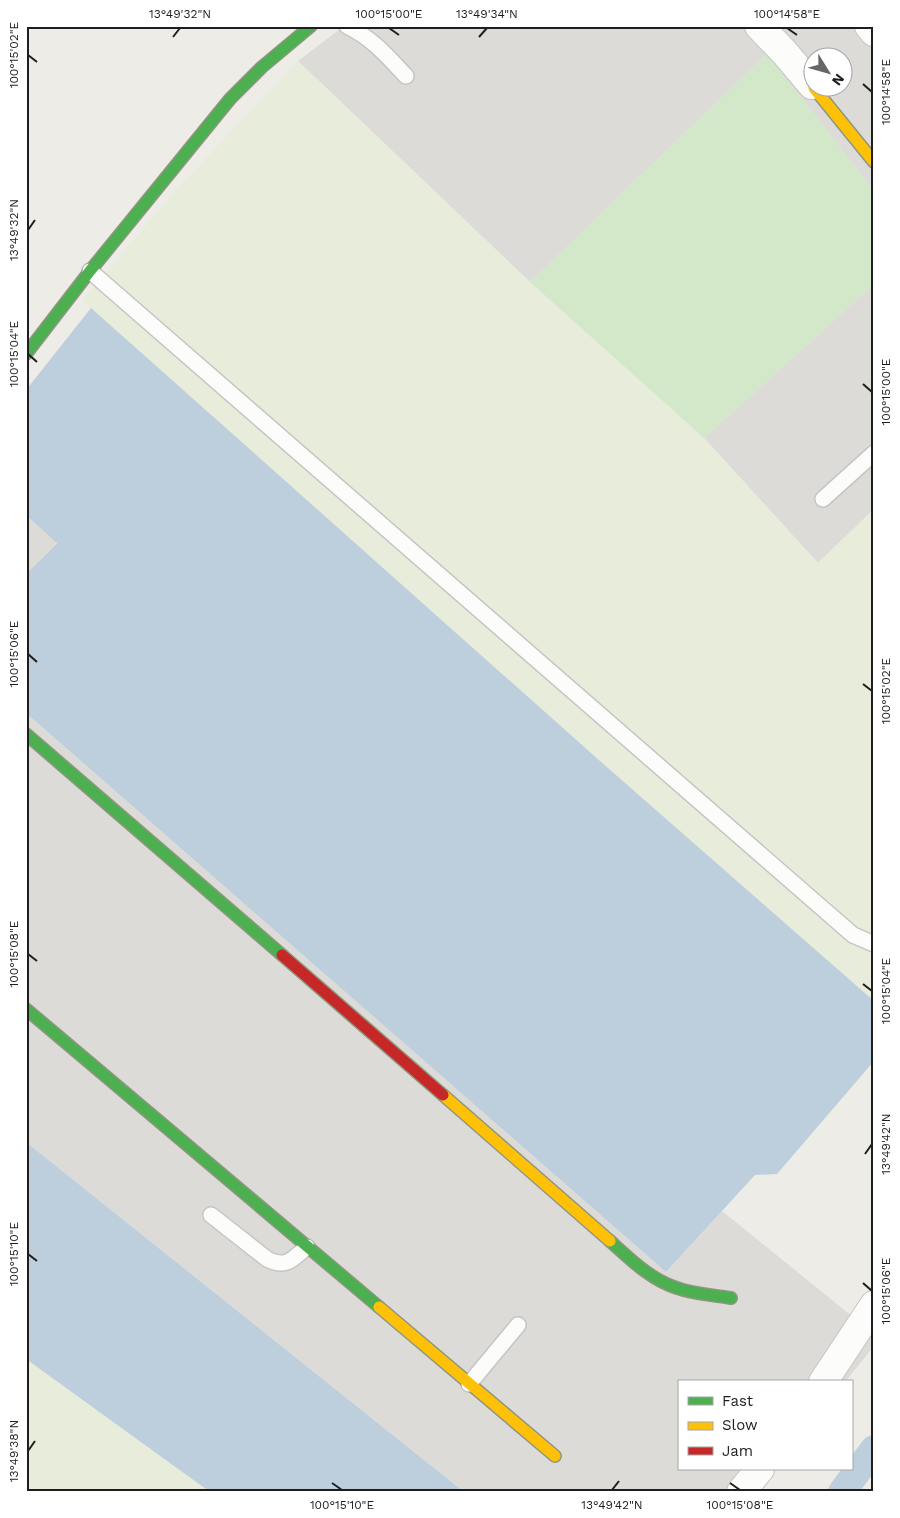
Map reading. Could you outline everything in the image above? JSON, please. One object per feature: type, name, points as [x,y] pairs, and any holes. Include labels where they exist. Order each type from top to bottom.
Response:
[{"type":"street","points":[[26,354],[90,271],[230,99],[262,67],[311,26]]},
{"type":"street","points":[[759,26],[802,73]]},
{"type":"street","points":[[868,26],[874,32]]},
{"type":"street","points":[[823,98],[874,162]]},
{"type":"street","points":[[26,734],[192,876],[636,1264],[660,1281],[678,1289],[731,1298]]},
{"type":"street","points":[[26,1009],[555,1456]]},
{"type":"street","points":[[825,1380],[874,1305]]},
{"type":"street","points":[[742,1492],[759,1470]]},
{"type":"lane","points":[[347,26],[374,42],[406,76]]},
{"type":"lane","points":[[90,271],[853,935],[874,944]]},
{"type":"lane","points":[[823,499],[874,453]]},
{"type":"lane","points":[[211,1215],[276,1264],[287,1264],[308,1247]]},
{"type":"lane","points":[[469,1384],[518,1325]]},
{"type":"shaded area","points":[[344,26],[874,26],[874,191],[767,54],[530,282],[298,61]]},
{"type":"shaded area","points":[[874,284],[874,509],[818,563],[704,438]]},
{"type":"shaded area","points":[[26,515],[57,542],[26,574]]},
{"type":"shaded area","points":[[26,713],[666,1272],[722,1211],[874,1334],[874,1346],[847,1380],[678,1380],[678,1470],[773,1470],[756,1492],[464,1492],[26,1142]]},
{"type":"green space","points":[[767,54],[874,191],[874,284],[704,438],[530,282]]},
{"type":"green space","points":[[298,61],[530,282],[704,438],[818,563],[874,509],[874,1001],[600,761],[82,301],[176,190]]},
{"type":"green space","points":[[26,1359],[210,1492],[26,1492]]},
{"type":"water","points":[[91,308],[600,761],[874,1001],[874,1061],[777,1174],[755,1175],[666,1272],[26,713],[26,574],[57,543],[26,515],[26,390]]},
{"type":"water","points":[[26,1142],[464,1492],[210,1492],[26,1359]]},
{"type":"waterway","points":[[842,1492],[874,1449]]},
{"type":"traffic: fast","points":[[26,354],[90,271],[230,99],[262,67],[311,26]]},
{"type":"traffic: fast","points":[[26,734],[282,955]]},
{"type":"traffic: fast","points":[[26,1009],[379,1307]]},
{"type":"traffic: fast","points":[[610,1241],[658,1280],[690,1292],[731,1298]]},
{"type":"traffic: slow","points":[[822,98],[874,162]]},
{"type":"traffic: slow","points":[[443,1095],[610,1241]]},
{"type":"traffic: slow","points":[[379,1307],[555,1456]]},
{"type":"traffic: jam","points":[[282,955],[443,1095]]}]
